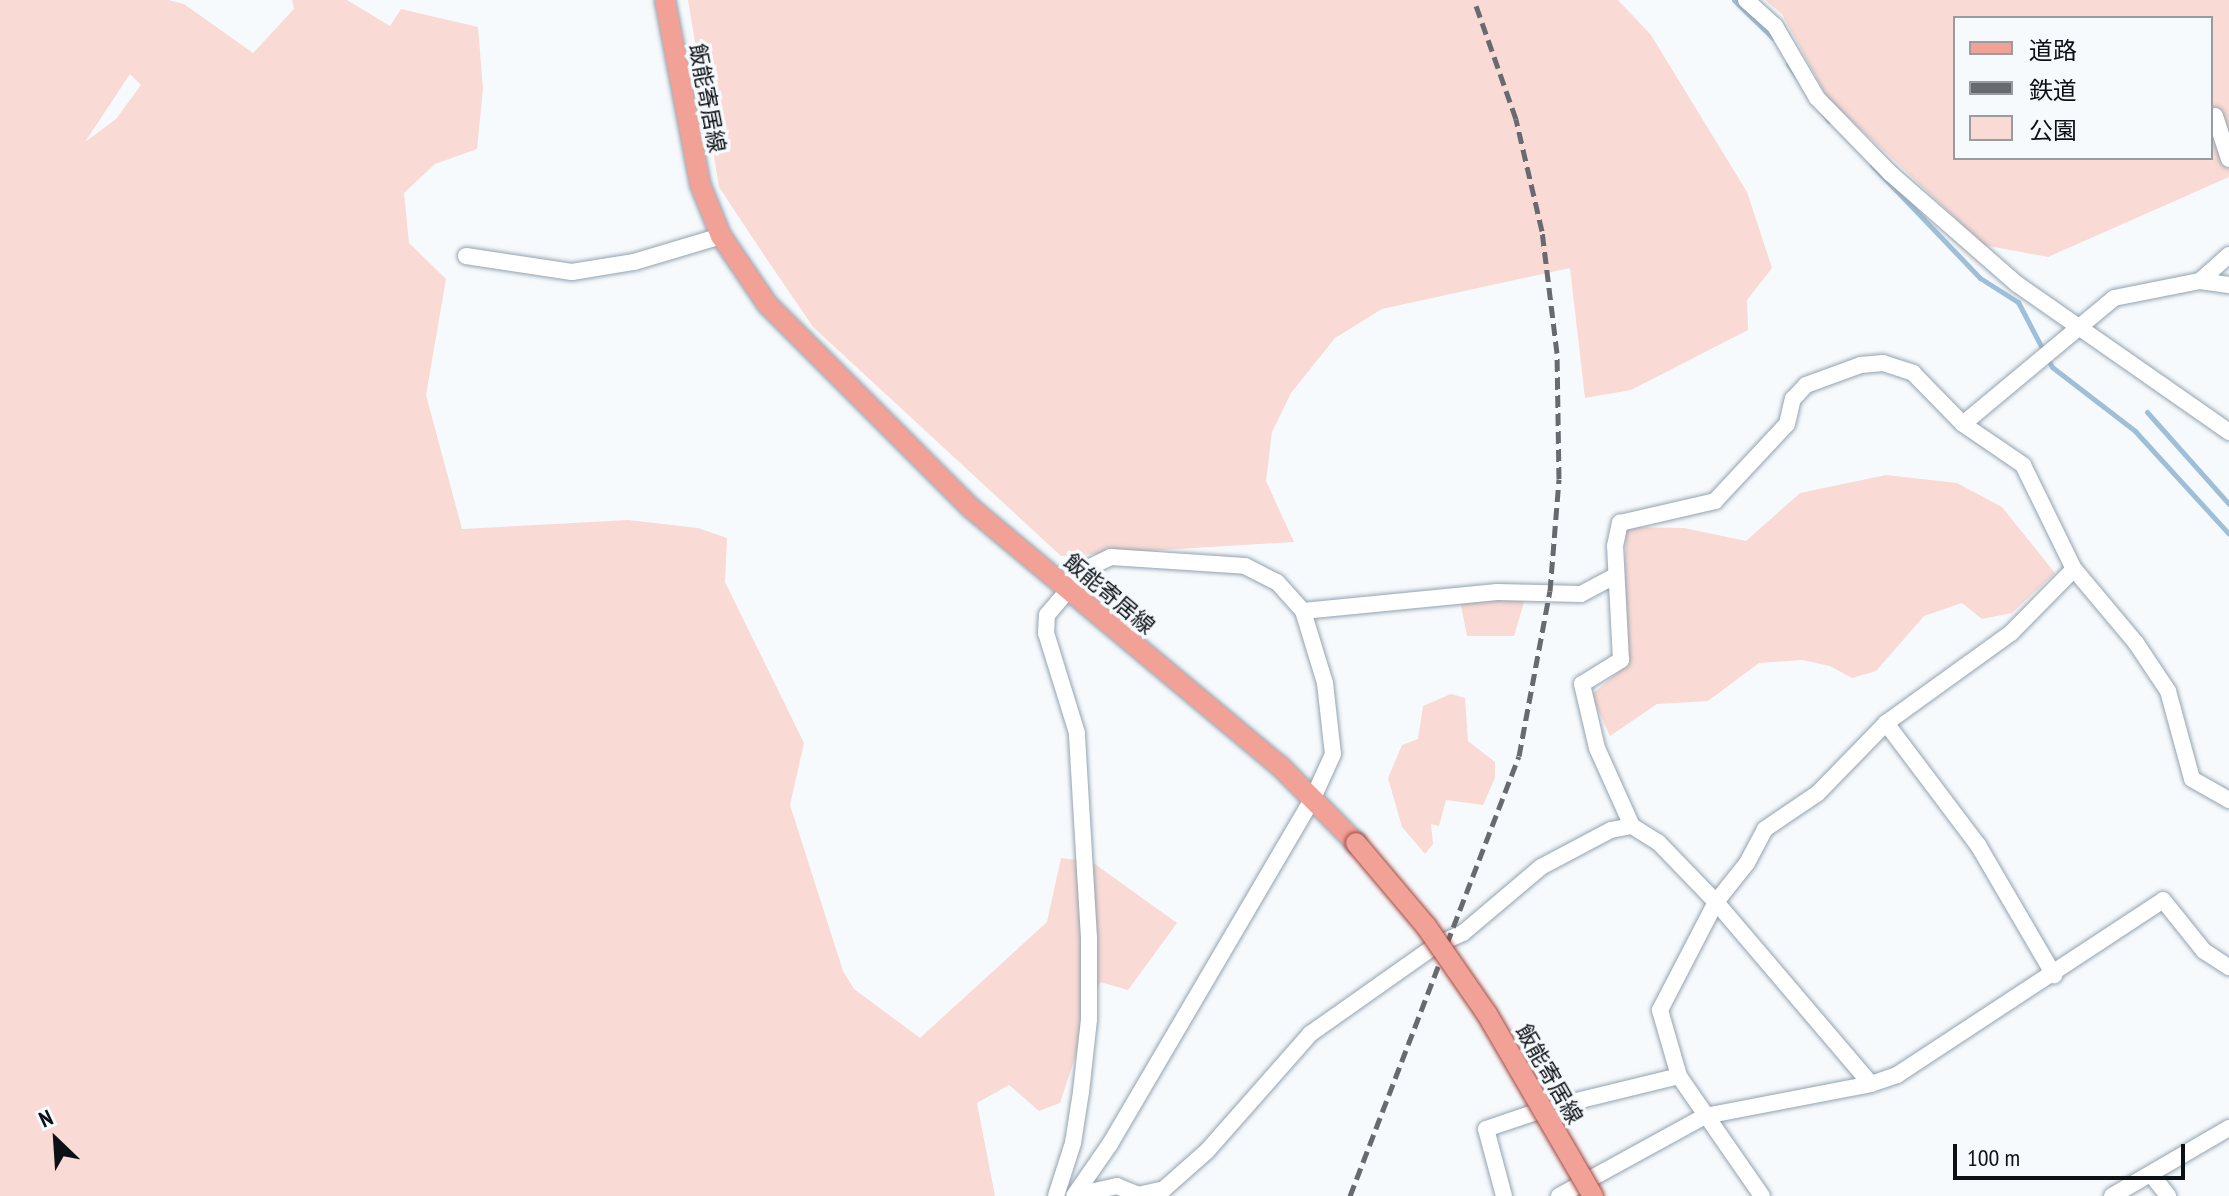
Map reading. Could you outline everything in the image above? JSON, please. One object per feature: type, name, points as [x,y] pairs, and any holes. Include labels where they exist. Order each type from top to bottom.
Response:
[{"type":"main road","name":"飯能寄居線","points":[[665,0],[693,158],[721,236],[767,304],[917,457],[1066,590],[1313,798],[1356,843],[1426,926],[1472,992],[1593,1196]]},
{"type":"street","points":[[1746,0],[1775,26],[1817,98],[1890,173],[2017,284],[2229,432]]},
{"type":"street","points":[[2215,116],[2222,156]]},
{"type":"street","points":[[466,256],[572,272],[634,262],[721,236]]},
{"type":"street","points":[[2200,281],[2229,255]]},
{"type":"street","points":[[1963,424],[2114,298],[2200,281],[2229,285]]},
{"type":"street","points":[[1871,1084],[1716,902],[1658,842],[1632,826],[1597,748],[1582,684],[1621,660],[1616,575],[1620,523],[1715,501],[1787,424],[1793,399],[1806,385],[1861,365],[1903,366],[1963,424],[2023,465],[2074,569],[2136,643],[2168,691],[2192,779],[2229,800]]},
{"type":"street","points":[[1056,1196],[1073,1143],[1089,1019],[1078,747],[1045,625],[1066,590],[1086,569],[1111,557],[1229,563],[1277,582],[1303,611],[1315,640],[1334,733],[1333,754],[1313,798],[1075,1195]]},
{"type":"street","points":[[1762,1196],[1679,1076],[1660,1010],[1716,902],[1747,863],[1765,829],[1818,793],[1886,723],[2012,632],[2074,569]]},
{"type":"street","points":[[1303,611],[1497,592],[1581,594],[1616,575]]},
{"type":"street","points":[[1886,723],[1978,845],[2054,975]]},
{"type":"street","points":[[1075,1195],[1117,1186],[1138,1195],[1164,1189],[1207,1151],[1310,1034],[1436,945],[1463,933],[1566,850],[1632,826]]},
{"type":"street","points":[[1559,1196],[1705,1116],[1871,1084],[1897,1075],[2054,975],[2131,916],[2163,900],[2204,951],[2229,967]]},
{"type":"street","points":[[1504,1196],[1486,1129],[1548,1108],[1679,1076]]},
{"type":"street","points":[[2112,1196],[2229,1128]]},
{"type":"street","points":[[2151,1174],[2168,1196]]},
{"type":"green space","points":[[0,0],[168,0],[184,4],[253,53],[294,9],[292,0],[347,0],[390,26],[401,9],[478,27],[483,89],[477,149],[435,164],[404,193],[409,243],[446,279],[426,395],[462,529],[628,520],[698,528],[727,538],[725,582],[804,743],[790,805],[843,971],[854,989],[920,1038],[1047,922],[1061,858],[1092,862],[1177,923],[1128,990],[1100,982],[1060,1103],[1039,1111],[1009,1085],[977,1103],[995,1196],[0,1196]],"holes":[[[130,74],[141,85],[116,119],[85,142]]]},
{"type":"green space","points":[[688,0],[1618,0],[1651,35],[1747,192],[1772,268],[1747,300],[1748,330],[1631,390],[1585,398],[1570,268],[1382,309],[1335,338],[1291,393],[1272,432],[1266,481],[1294,542],[1061,556],[813,327],[762,252],[719,187]]},
{"type":"green space","points":[[1765,0],[2229,0],[2229,177],[2048,257],[1984,245],[1827,97],[1782,14]]},
{"type":"green space","points":[[1886,475],[1957,483],[2002,507],[2055,573],[2012,613],[1982,619],[1962,603],[1924,616],[1876,671],[1852,678],[1830,666],[1802,660],[1759,663],[1708,701],[1657,704],[1610,736],[1591,695],[1623,668],[1626,527],[1684,528],[1746,541],[1800,493]]},
{"type":"green space","points":[[1519,596],[1524,602],[1514,636],[1467,636],[1460,601]]},
{"type":"green space","points":[[1451,694],[1465,698],[1468,741],[1495,762],[1495,778],[1483,805],[1446,800],[1439,826],[1431,824],[1433,844],[1425,854],[1402,827],[1388,778],[1402,745],[1418,739],[1423,706]]},
{"type":"waterway","points":[[1734,0],[1773,38]]},
{"type":"waterway","points":[[1788,64],[1829,121]]},
{"type":"waterway","points":[[1872,165],[1980,278],[2018,302],[2052,367],[2135,431],[2229,534]]},
{"type":"waterway","points":[[2147,412],[2229,504]]},
{"type":"railway","points":[[1350,1196],[1519,756],[1550,591],[1559,479],[1557,353],[1542,231],[1516,119],[1474,0]]}]
